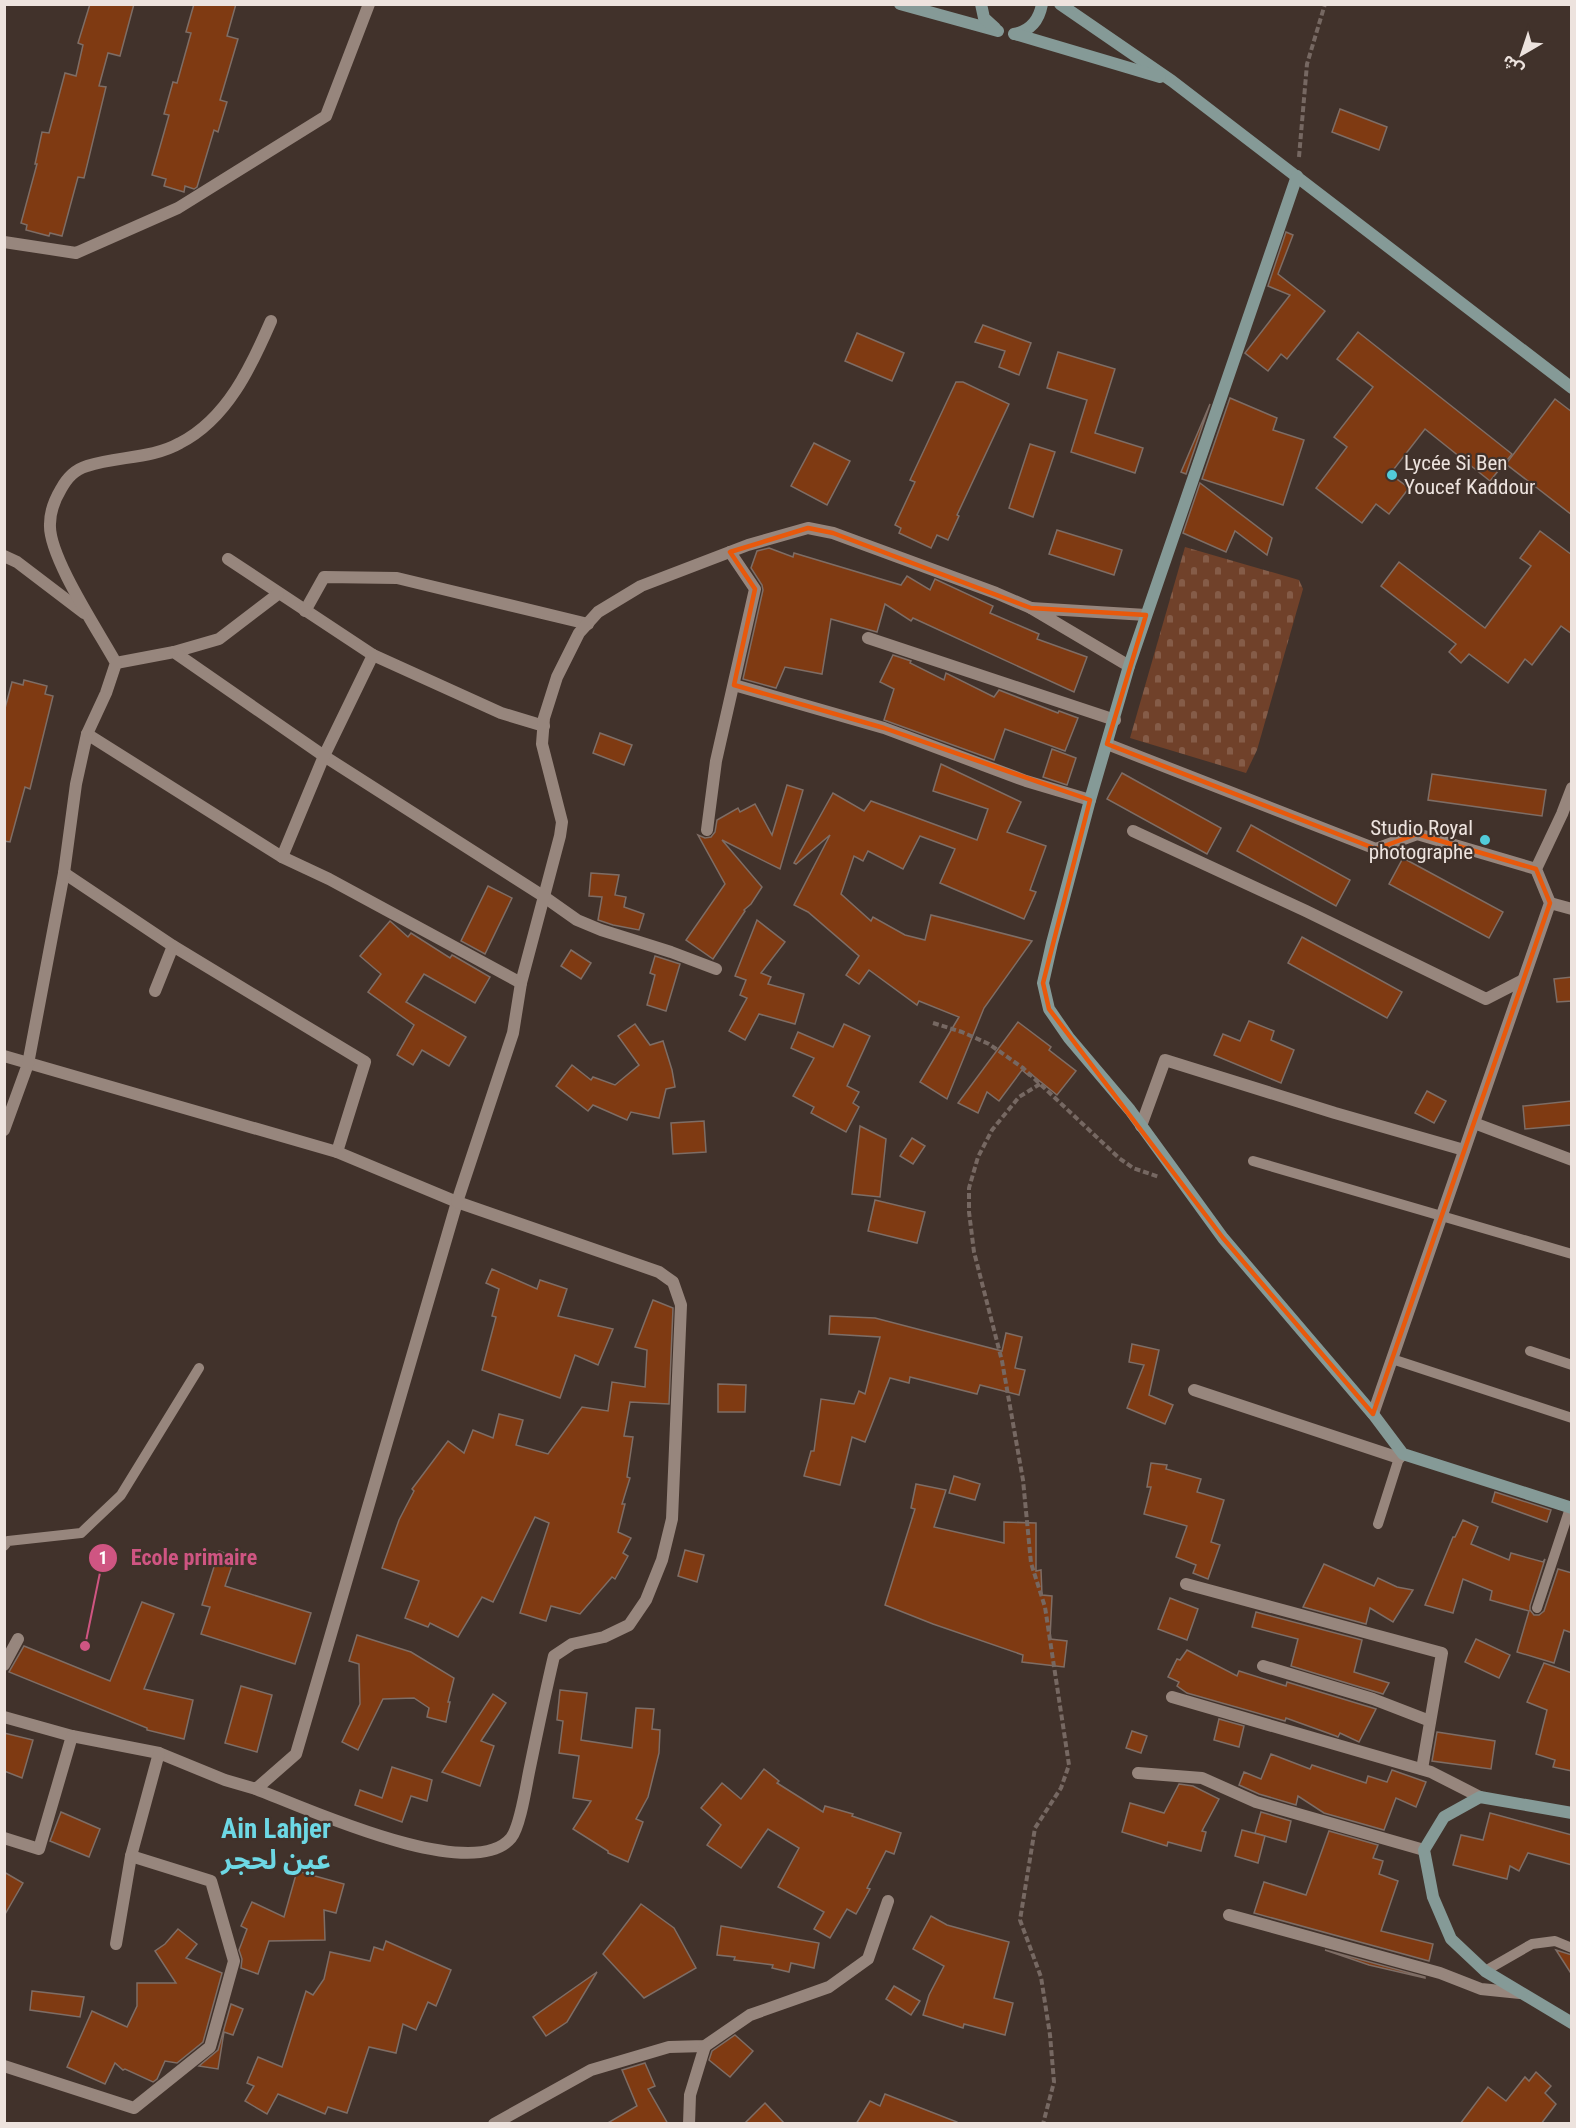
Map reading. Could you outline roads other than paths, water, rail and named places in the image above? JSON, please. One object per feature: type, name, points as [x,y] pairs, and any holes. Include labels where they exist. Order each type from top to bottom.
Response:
[{"type":"street","points":[[4,242],[76,253],[178,208],[326,116],[369,4]]},
{"type":"street","points":[[900,4],[1015,34],[1172,81]]},
{"type":"street","points":[[981,4],[984,18],[998,31]]},
{"type":"street","points":[[1015,34],[1023,32],[1036,21],[1042,4]]},
{"type":"street","points":[[1060,4],[1172,81],[1572,388]]},
{"type":"street","points":[[1297,176],[1146,615],[1090,800],[1043,983],[1049,1010],[1069,1038],[1141,1126],[1224,1238],[1373,1414],[1401,1456]]},
{"type":"street","points":[[4,1130],[28,1064],[64,873],[76,784],[87,734],[106,693],[116,663],[71,583],[53,544],[50,524],[55,500],[68,477],[85,466],[157,452],[180,444],[210,422],[236,390],[258,352],[271,321]]},
{"type":"street","points":[[256,1789],[296,1754],[457,1202],[513,1033],[521,983],[562,822],[542,744],[544,718],[557,678],[579,633],[598,612],[641,586],[730,552],[808,528],[833,533],[1031,608],[1130,666]]},
{"type":"street","points":[[707,830],[716,761],[755,589],[730,552]]},
{"type":"street","points":[[4,556],[27,569],[90,617]]},
{"type":"street","points":[[228,559],[373,655],[501,713],[544,726]]},
{"type":"street","points":[[305,612],[324,577],[397,578],[588,624]]},
{"type":"street","points":[[116,663],[174,652],[219,639],[278,594]]},
{"type":"street","points":[[1031,608],[1146,615]]},
{"type":"street","points":[[868,638],[1115,720]]},
{"type":"street","points":[[174,652],[324,756],[577,920],[716,969]]},
{"type":"street","points":[[282,857],[324,756],[373,655]]},
{"type":"street","points":[[734,685],[884,728],[1026,781],[1090,800]]},
{"type":"street","points":[[87,734],[282,857],[329,879],[521,983]]},
{"type":"street","points":[[1107,744],[1376,849],[1417,834],[1536,869]]},
{"type":"street","points":[[1536,869],[1567,815],[1572,788]]},
{"type":"street","points":[[1133,831],[1306,911],[1486,999],[1523,980]]},
{"type":"street","points":[[1373,1414],[1550,903],[1536,869]]},
{"type":"street","points":[[64,873],[173,946],[365,1062],[338,1152]]},
{"type":"street","points":[[1550,903],[1572,909]]},
{"type":"street","points":[[155,991],[173,946]]},
{"type":"street","points":[[4,1056],[338,1152],[457,1202],[659,1272],[674,1282],[681,1305],[672,1519],[656,1579],[646,1600],[629,1625],[604,1637],[572,1644],[554,1656],[522,1808],[511,1838],[491,1852],[427,1848],[371,1834],[159,1753],[72,1736],[4,1717]]},
{"type":"street","points":[[1141,1126],[1165,1060],[1464,1150]]},
{"type":"street","points":[[1474,1124],[1572,1160]]},
{"type":"street","points":[[1194,1390],[1571,1508]]},
{"type":"street","points":[[1185,1584],[1442,1653],[1422,1769]]},
{"type":"street","points":[[4,1665],[18,1639]]},
{"type":"street","points":[[1263,1666],[1373,1699],[1430,1721]]},
{"type":"street","points":[[1172,1697],[1422,1769],[1480,1797],[1572,1813]]},
{"type":"street","points":[[4,1838],[39,1849],[72,1736]]},
{"type":"street","points":[[117,1944],[131,1856],[159,1753]]},
{"type":"street","points":[[1138,1773],[1202,1778],[1256,1802],[1424,1850]]},
{"type":"street","points":[[1480,1797],[1444,1817],[1424,1850],[1432,1897],[1451,1939],[1485,1971],[1572,2023]]},
{"type":"street","points":[[4,2066],[134,2108],[210,2047],[234,1960],[211,1881],[131,1856]]},
{"type":"street","points":[[494,2124],[591,2070],[669,2047],[705,2046],[750,2015],[829,1987],[868,1959],[888,1901]]},
{"type":"street","points":[[1229,1915],[1440,1973],[1481,1989],[1520,1993]]},
{"type":"street","points":[[689,2124],[690,2096],[705,2046]]},
{"type":"lane","points":[[1253,1161],[1572,1254]]},
{"type":"lane","points":[[1530,1351],[1572,1365]]},
{"type":"lane","points":[[1392,1359],[1572,1418]]},
{"type":"lane","points":[[4,1546],[8,1541],[81,1533],[121,1496],[199,1368]]},
{"type":"lane","points":[[1378,1524],[1401,1456]]},
{"type":"lane","points":[[1538,1608],[1571,1508]]},
{"type":"lane","points":[[1485,1971],[1532,1944],[1555,1941],[1572,1948]]},
{"type":"place","name":"Lycée Si Ben Youcef Kaddour","points":[[1392,475]]},
{"type":"place","name":"Studio Royal photographe","points":[[1485,840]]},
{"type":"place","name":"Ecole primaire","points":[[85,1646]]},
{"type":"district","name":"Ain Lahjer عين لحجر","points":[[276,1844]]}]
